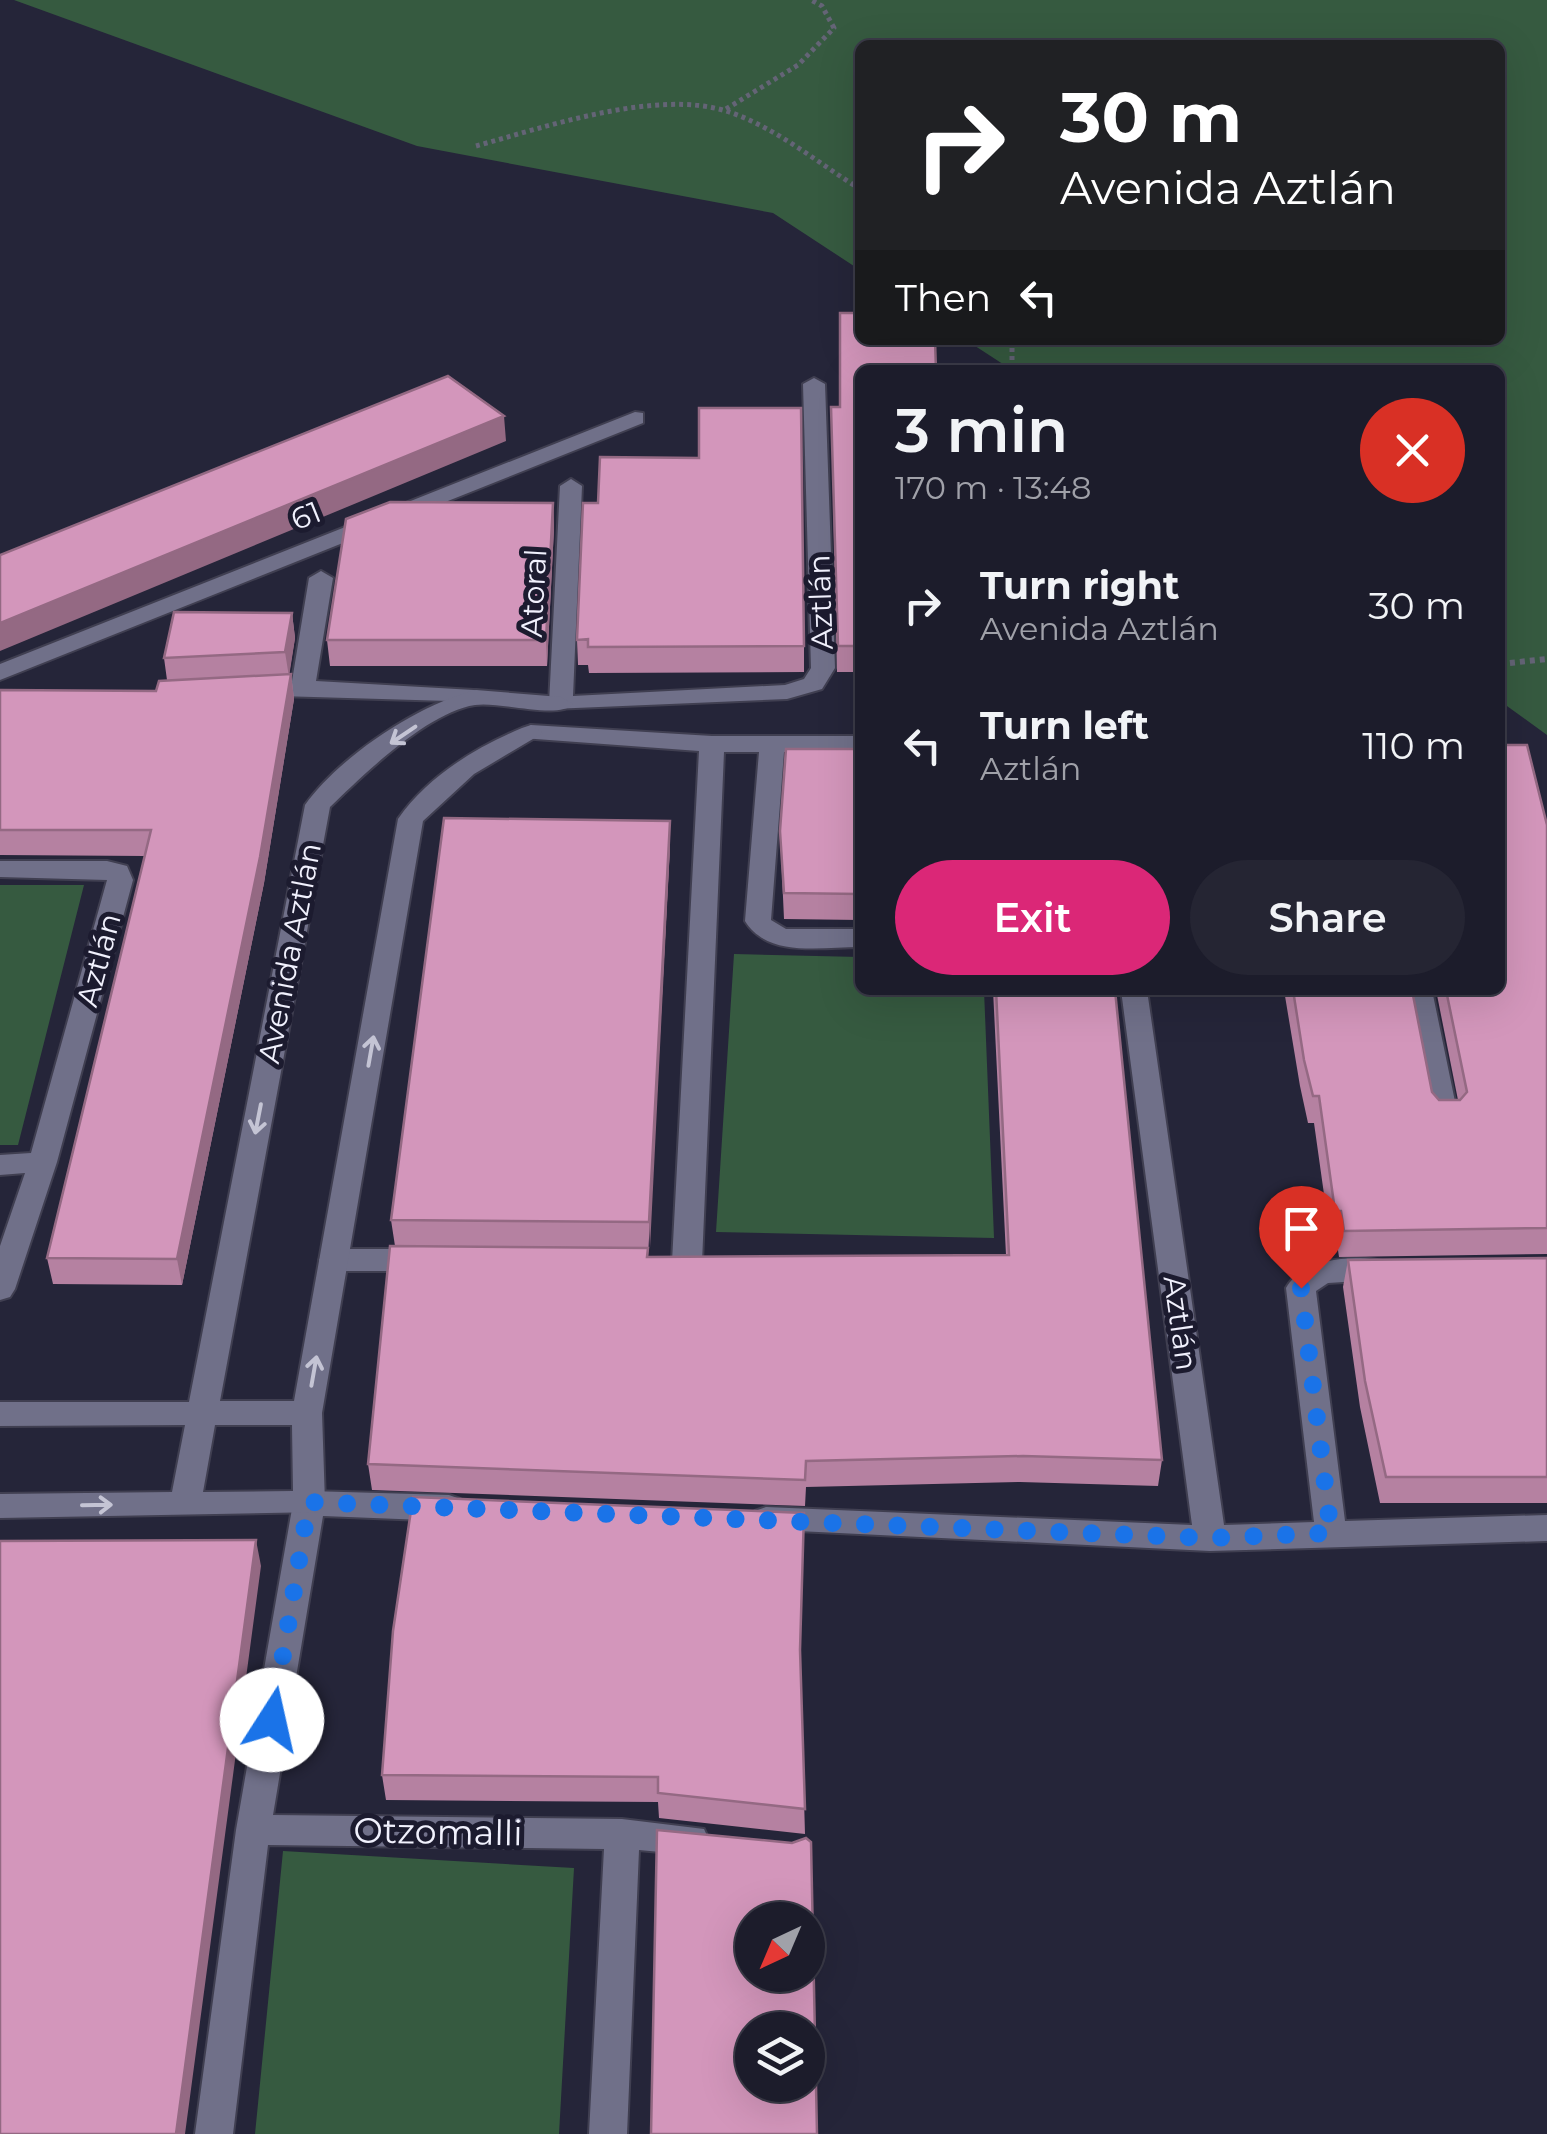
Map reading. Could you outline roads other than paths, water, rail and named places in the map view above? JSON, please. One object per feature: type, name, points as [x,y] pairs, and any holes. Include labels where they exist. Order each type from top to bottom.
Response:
[{"type":"street","name":"Aztlán","points":[[560,704],[787,692],[813,684],[823,668],[814,384]]},
{"type":"street","name":"61","points":[[0,673],[635,418]]},
{"type":"street","name":"Atoral","points":[[560,704],[572,486]]},
{"type":"street","points":[[303,688],[321,578]]},
{"type":"street","points":[[228,692],[303,688],[474,697]]},
{"type":"street","name":"Avenida Aztlán","points":[[185,1504],[318,805],[353,768],[432,716],[474,697],[560,704]]},
{"type":"street","points":[[214,2134],[253,1830],[309,1502],[307,1413],[411,820],[440,786],[486,751],[532,733],[560,704]]},
{"type":"street","points":[[532,733],[712,744],[855,744]]},
{"type":"street","points":[[712,744],[677,1262],[726,1263]]},
{"type":"street","points":[[772,745],[758,921],[767,932],[786,938],[855,938]]},
{"type":"street","name":"Aztlán","points":[[0,869],[107,868],[118,872],[120,880],[44,1162],[0,1289]]},
{"type":"street","name":"Aztlán","points":[[1135,995],[1210,1538]]},
{"type":"street","points":[[1420,995],[1444,1116]]},
{"type":"street","points":[[0,1165],[44,1162]]},
{"type":"street","points":[[334,1260],[452,1260]]},
{"type":"street","points":[[1331,1533],[1301,1288],[1310,1276],[1327,1272],[1407,1271]]},
{"type":"street","points":[[0,1414],[307,1413]]},
{"type":"street","points":[[0,1506],[309,1502],[485,1510]]},
{"type":"street","points":[[740,1520],[1210,1538],[1547,1528]]},
{"type":"street","name":"Otzomalli","points":[[253,1830],[622,1834],[716,1842]]},
{"type":"street","points":[[608,2134],[622,1834]]}]
